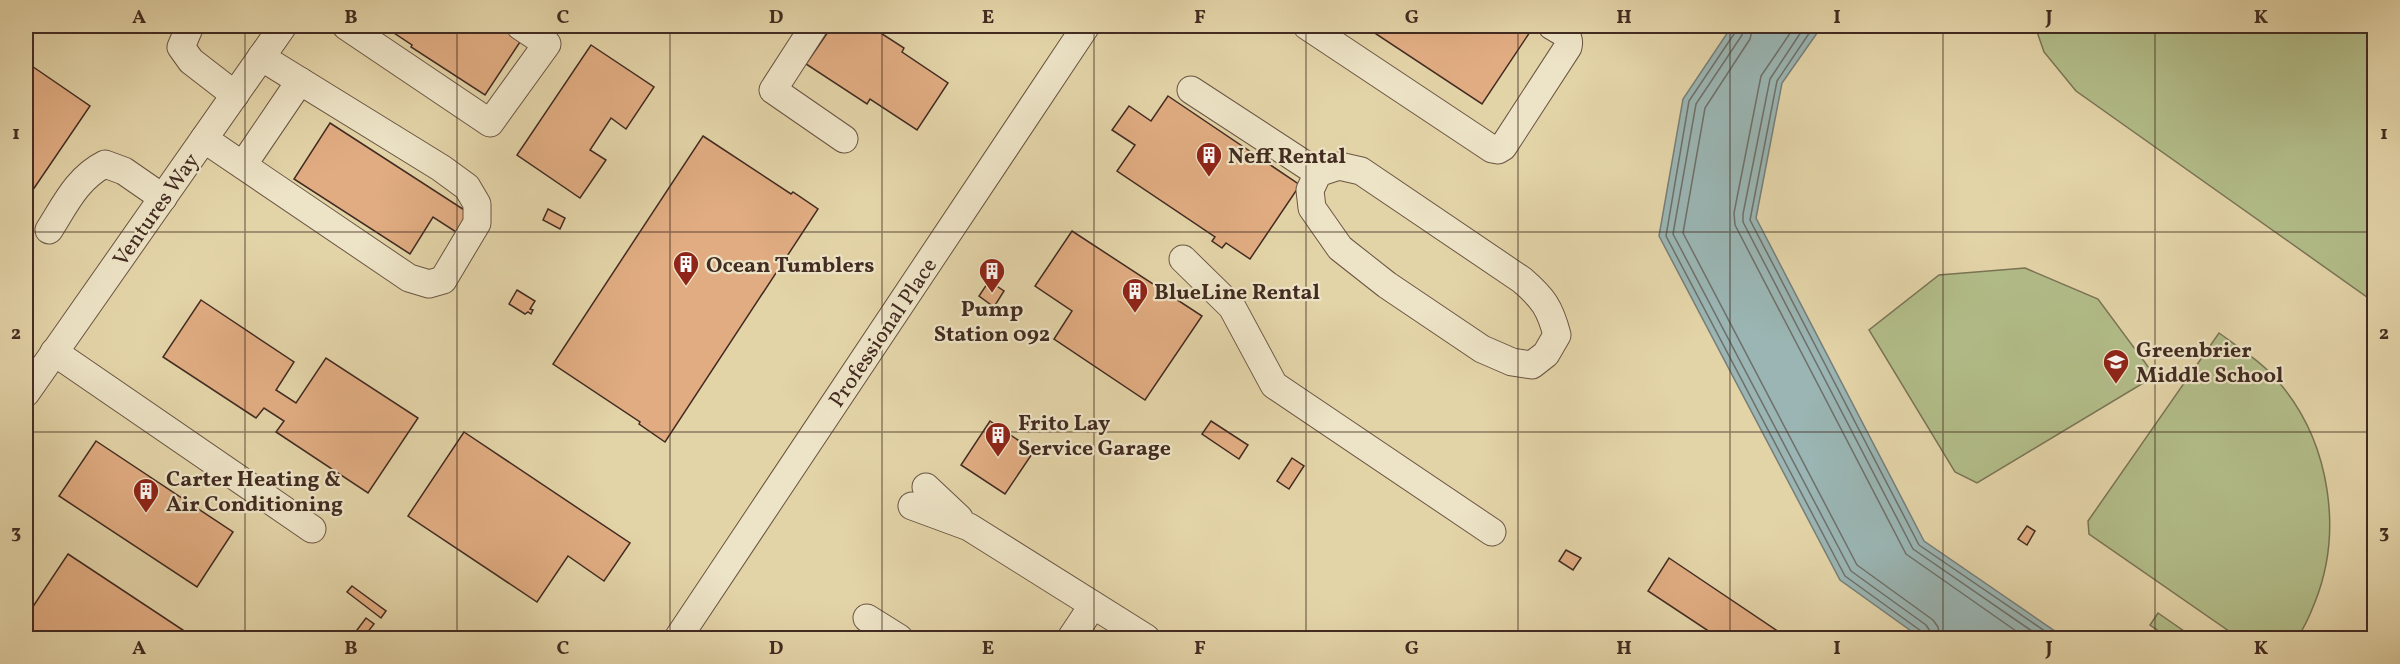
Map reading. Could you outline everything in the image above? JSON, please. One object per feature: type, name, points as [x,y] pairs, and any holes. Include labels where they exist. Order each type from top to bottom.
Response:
[{"type":"street","points":[[190,26],[181,47],[190,61],[235,95]]},
{"type":"street","name":"Ventures Way","points":[[26,393],[284,26]]},
{"type":"street","points":[[346,26],[490,123],[547,44],[520,26]]},
{"type":"street","name":"Professional Place","points":[[678,639],[1086,26]]},
{"type":"street","points":[[1307,26],[1491,149],[1498,150],[1503,147],[1568,47],[1570,41],[1567,35],[1552,26]]},
{"type":"street","points":[[813,28],[773,90],[844,139]]},
{"type":"street","points":[[204,139],[409,278],[429,284],[443,280],[477,223],[477,204],[468,187],[261,57]]},
{"type":"street","points":[[243,165],[300,81]]},
{"type":"street","points":[[1191,90],[1318,173]]},
{"type":"street","points":[[49,230],[80,182],[93,170],[105,164],[124,171],[163,198]]},
{"type":"street","points":[[1339,166],[1361,171],[1522,280],[1540,296],[1551,312],[1557,335],[1546,354],[1532,365],[1512,362],[1482,349],[1387,285],[1340,248],[1312,208],[1310,190],[1318,173],[1339,166]]},
{"type":"street","points":[[1183,259],[1232,307],[1274,384],[1492,532]]},
{"type":"street","points":[[54,352],[312,529]]},
{"type":"street","points":[[919,496],[1146,639]]},
{"type":"street","points":[[1071,639],[1093,605]]},
{"type":"street","points":[[867,618],[899,639]]},
{"type":"green space","points":[[2035,26],[2374,26],[2374,302],[2076,91],[2044,52]]},
{"type":"green space","points":[[2025,268],[2098,299],[2155,376],[1977,483],[1955,472],[1869,330],[1939,275]]},
{"type":"green space","points":[[2219,333],[2260,364],[2282,386],[2298,409],[2321,462],[2330,518],[2328,547],[2324,575],[2315,602],[2297,638],[2239,638],[2089,534],[2088,521]]},
{"type":"green space","points":[[2158,613],[2194,638],[2169,638],[2150,625]]},
{"type":"water","points":[[1732,26],[1822,26],[1782,83],[1756,218],[1924,541],[2065,638],[1921,638],[1840,580],[1659,236],[1683,99]]},
{"type":"building","points":[[390,26],[501,26],[522,39],[485,95],[411,47],[412,45],[388,29]]},
{"type":"building","points":[[832,26],[870,26],[904,48],[902,52],[948,83],[917,130],[870,99],[867,104],[806,64]]},
{"type":"building","points":[[1364,26],[1526,26],[1532,29],[1482,104]]},
{"type":"building","points":[[591,45],[654,87],[626,129],[611,118],[590,150],[606,160],[580,198],[517,155]]},
{"type":"building","points":[[26,62],[90,106],[26,200]]},
{"type":"building","name":"Neff Rental","points":[[1168,96],[1300,185],[1250,259],[1226,243],[1222,248],[1212,241],[1215,237],[1117,171],[1135,145],[1112,130],[1129,106],[1151,121]]},
{"type":"building","points":[[330,123],[469,213],[456,232],[433,217],[410,254],[294,179]]},
{"type":"building","name":"Ocean Tumblers","points":[[703,136],[791,194],[793,192],[818,209],[665,442],[639,424],[640,422],[553,364]]},
{"type":"building","points":[[548,209],[565,218],[560,229],[543,220]]},
{"type":"building","name":"BlueLine Rental","points":[[1072,231],[1202,316],[1145,400],[1054,339],[1072,311],[1035,286]]},
{"type":"building","name":"Pump Station 092","points":[[989,281],[1004,291],[994,307],[979,296]]},
{"type":"building","points":[[517,290],[535,301],[530,309],[533,310],[531,314],[528,312],[525,314],[509,304]]},
{"type":"building","points":[[201,300],[294,362],[276,390],[296,403],[326,358],[418,418],[368,493],[276,432],[284,421],[264,408],[256,418],[163,357]]},
{"type":"building","name":"Frito Lay Service Garage","points":[[990,421],[1034,451],[1005,494],[961,465]]},
{"type":"building","points":[[1211,421],[1248,445],[1239,459],[1202,434]]},
{"type":"building","points":[[464,432],[630,543],[604,581],[568,556],[537,602],[408,516]]},
{"type":"building","name":"Carter Heating & Air Conditioning","points":[[96,441],[233,532],[197,587],[59,496]]},
{"type":"building","points":[[1292,458],[1304,466],[1289,489],[1277,481]]},
{"type":"building","points":[[2027,526],[2035,531],[2027,545],[2018,539]]},
{"type":"building","points":[[1566,550],[1581,558],[1573,570],[1559,561]]},
{"type":"building","points":[[68,554],[195,638],[26,638],[26,617]]},
{"type":"building","points":[[1669,558],[1788,638],[1719,638],[1648,591]]},
{"type":"building","points":[[352,586],[386,611],[381,618],[347,592]]},
{"type":"building","points":[[366,618],[374,624],[363,638],[351,638]]},
{"type":"place","name":"Neff Rental","points":[[1209,178]]},
{"type":"place","name":"Ocean Tumblers","points":[[686,287]]},
{"type":"place","name":"Pump Station 092","points":[[992,294]]},
{"type":"place","name":"BlueLine Rental","points":[[1135,314]]},
{"type":"place","name":"Greenbrier Middle School","points":[[2116,385]]},
{"type":"place","name":"Frito Lay Service Garage","points":[[998,458]]},
{"type":"place","name":"Carter Heating & Air Conditioning","points":[[146,514]]}]
